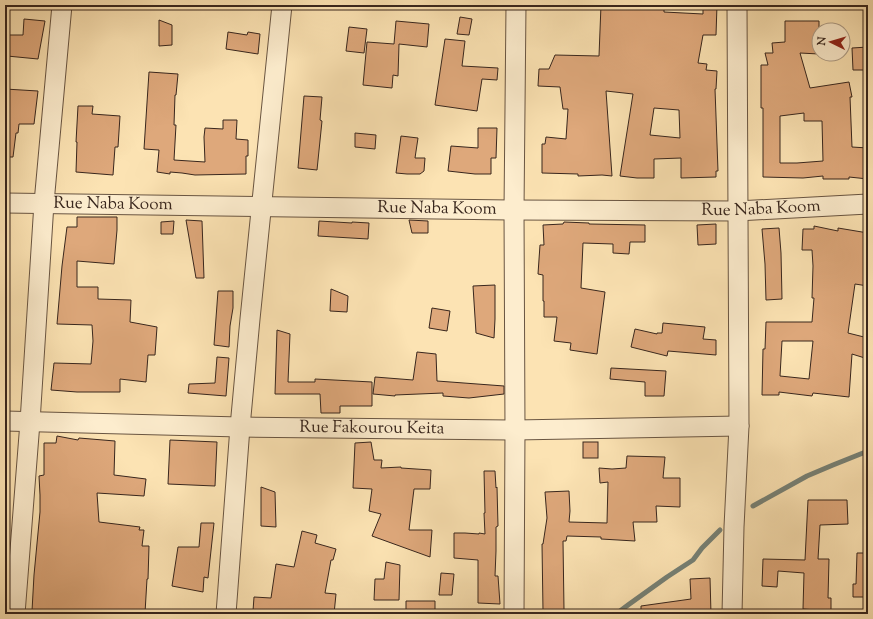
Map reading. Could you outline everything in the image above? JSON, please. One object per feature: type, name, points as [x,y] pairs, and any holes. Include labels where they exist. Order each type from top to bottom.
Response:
[{"type":"street","points":[[16,614],[44,203],[62,5]]},
{"type":"street","points":[[226,614],[240,427],[282,5]]},
{"type":"street","points":[[514,614],[514,210],[516,5]]},
{"type":"street","points":[[732,614],[734,527],[739,426],[737,5]]},
{"type":"street","name":"Rue Naba Koom","points":[[5,203],[514,210],[737,211],[868,204]]},
{"type":"street","name":"Rue Fakourou Keita","points":[[5,421],[240,427],[515,430],[739,426]]},
{"type":"building","points":[[601,5],[664,8],[664,12],[703,14],[703,5],[717,5],[716,35],[703,35],[698,63],[707,64],[706,70],[717,71],[715,89],[718,171],[716,171],[716,177],[681,178],[681,158],[654,159],[654,178],[620,176],[633,94],[606,91],[612,176],[578,176],[578,174],[542,173],[542,144],[545,144],[546,137],[566,139],[568,109],[563,109],[560,87],[538,86],[539,69],[549,69],[555,55],[599,56]],"holes":[[[654,108],[679,110],[680,138],[650,135]]]},
{"type":"building","points":[[460,17],[472,19],[469,35],[457,34]]},
{"type":"building","points":[[24,19],[45,21],[38,59],[7,56],[9,35],[23,35]]},
{"type":"building","points":[[159,20],[172,25],[172,45],[159,46]]},
{"type":"building","points":[[396,21],[429,24],[427,47],[399,44],[398,76],[393,75],[392,88],[363,85],[367,42],[394,44]]},
{"type":"building","points":[[785,21],[819,21],[811,22],[811,54],[800,53],[810,88],[849,82],[852,97],[850,97],[852,147],[868,148],[868,179],[849,177],[849,179],[823,179],[823,176],[803,178],[763,177],[763,108],[761,108],[761,65],[768,65],[765,53],[773,53],[772,43],[785,42]],"holes":[[[804,113],[804,121],[822,121],[823,161],[780,163],[780,116]]]},
{"type":"building","points":[[349,27],[367,29],[364,53],[346,51]]},
{"type":"building","points":[[228,32],[247,35],[248,32],[260,34],[258,54],[226,49]]},
{"type":"building","points":[[445,39],[465,41],[462,66],[498,68],[497,80],[482,79],[477,111],[435,105]]},
{"type":"building","points":[[868,47],[868,70],[853,70],[852,48]]},
{"type":"building","points":[[149,72],[178,74],[175,95],[174,125],[176,125],[174,160],[205,162],[205,128],[223,129],[223,120],[237,120],[236,139],[248,140],[246,174],[195,175],[157,172],[159,150],[144,149]]},
{"type":"building","points":[[5,89],[38,91],[34,124],[19,124],[18,133],[16,133],[13,157],[5,157]]},
{"type":"building","points":[[304,96],[322,97],[320,120],[322,121],[317,170],[298,168]]},
{"type":"building","points":[[78,106],[93,106],[92,114],[120,116],[118,147],[115,147],[113,175],[76,172]]},
{"type":"building","points":[[478,128],[497,128],[496,158],[491,158],[491,174],[448,171],[451,146],[478,148]]},
{"type":"building","points":[[355,133],[376,135],[375,149],[355,147]]},
{"type":"building","points":[[401,136],[418,138],[415,158],[425,158],[424,171],[420,174],[396,173]]},
{"type":"building","points":[[77,217],[117,217],[117,230],[114,264],[77,261],[77,287],[98,287],[98,299],[131,300],[130,322],[157,327],[155,355],[148,355],[146,382],[120,379],[120,392],[77,392],[51,390],[54,363],[91,364],[93,341],[92,325],[57,324],[67,227],[77,227]]},
{"type":"building","points":[[186,220],[202,221],[204,278],[196,278]]},
{"type":"building","points":[[409,220],[428,221],[428,233],[412,233]]},
{"type":"building","points":[[174,221],[173,234],[161,234],[161,222]]},
{"type":"building","points":[[319,221],[369,223],[368,239],[318,236]]},
{"type":"building","points":[[564,222],[645,225],[645,242],[630,242],[629,254],[613,253],[613,244],[583,243],[581,288],[605,292],[597,354],[570,350],[571,343],[554,341],[557,317],[544,317],[543,275],[538,274],[540,245],[544,245],[543,225],[563,224]]},
{"type":"building","points":[[716,224],[716,244],[698,245],[697,225]]},
{"type":"building","points":[[814,226],[838,231],[838,228],[868,233],[868,286],[855,284],[848,333],[868,338],[868,359],[852,354],[849,397],[813,393],[812,396],[779,392],[779,395],[762,395],[763,349],[765,349],[766,322],[812,322],[814,298],[812,298],[812,250],[802,250],[803,229],[814,229]],"holes":[[[782,341],[813,341],[809,379],[780,376]]]},
{"type":"building","points":[[779,228],[782,299],[766,300],[762,229]]},
{"type":"building","points":[[495,285],[494,338],[476,333],[473,286]]},
{"type":"building","points":[[331,289],[348,296],[347,312],[330,311]]},
{"type":"building","points":[[218,291],[233,291],[233,308],[229,347],[214,345]]},
{"type":"building","points":[[432,308],[450,311],[447,331],[429,328]]},
{"type":"building","points":[[663,323],[705,327],[703,339],[716,340],[716,355],[668,351],[667,356],[631,347],[635,329],[657,334],[662,333]]},
{"type":"building","points":[[277,330],[290,334],[288,382],[315,382],[315,379],[372,382],[372,406],[340,406],[340,413],[321,413],[320,394],[275,394]]},
{"type":"building","points":[[417,352],[436,354],[437,381],[504,386],[504,394],[469,398],[443,396],[443,393],[395,396],[373,394],[375,377],[413,380]]},
{"type":"building","points":[[217,357],[229,358],[226,396],[188,393],[189,384],[215,383]]},
{"type":"building","points":[[611,368],[666,371],[664,396],[645,396],[645,382],[610,379]]},
{"type":"building","points":[[57,436],[78,440],[79,438],[115,441],[114,475],[146,479],[144,496],[97,493],[99,522],[140,527],[139,530],[144,530],[142,546],[149,546],[145,613],[32,611],[40,512],[39,476],[44,475],[44,443],[56,443]]},
{"type":"building","points":[[170,440],[217,442],[215,486],[168,484]]},
{"type":"building","points":[[371,442],[374,460],[382,460],[381,468],[401,467],[431,470],[430,489],[414,489],[409,530],[432,530],[430,557],[372,536],[381,514],[369,511],[372,489],[353,488],[355,443]]},
{"type":"building","points":[[583,442],[598,442],[598,458],[583,458]]},
{"type":"building","points":[[627,456],[665,457],[663,478],[680,478],[680,507],[656,506],[657,522],[633,522],[635,541],[601,539],[601,537],[567,536],[566,541],[563,541],[564,610],[543,611],[542,544],[547,518],[545,492],[569,491],[569,522],[607,523],[608,482],[600,483],[599,468],[626,468]]},
{"type":"building","points":[[484,471],[495,471],[496,488],[497,487],[498,526],[496,527],[495,576],[498,576],[500,604],[478,603],[478,560],[454,558],[454,533],[485,534]]},
{"type":"building","points":[[261,487],[275,492],[276,527],[261,526]]},
{"type":"building","points":[[808,500],[847,500],[848,524],[820,525],[818,559],[829,559],[828,598],[831,598],[831,611],[803,609],[804,573],[778,571],[777,587],[762,586],[763,559],[805,560]]},
{"type":"building","points":[[201,523],[214,523],[208,578],[204,577],[203,592],[172,586],[178,547],[199,547]]},
{"type":"building","points":[[302,531],[317,535],[315,543],[336,549],[333,560],[331,560],[325,593],[336,594],[334,614],[294,611],[294,613],[274,613],[274,611],[253,611],[254,597],[271,598],[276,564],[294,567]]},
{"type":"building","points":[[857,553],[868,553],[868,597],[853,597],[853,584],[856,584]]},
{"type":"building","points":[[386,562],[400,565],[399,600],[374,600],[375,579],[384,579]]},
{"type":"building","points":[[441,573],[454,574],[452,595],[439,595]]},
{"type":"building","points":[[710,578],[711,614],[641,614],[641,606],[691,599],[690,579]]},
{"type":"building","points":[[406,601],[435,601],[435,614],[406,613]]},
{"type":"waterway","points":[[753,506],[807,476],[868,451]]},
{"type":"waterway","points":[[616,614],[693,560],[702,548],[720,530]]}]
